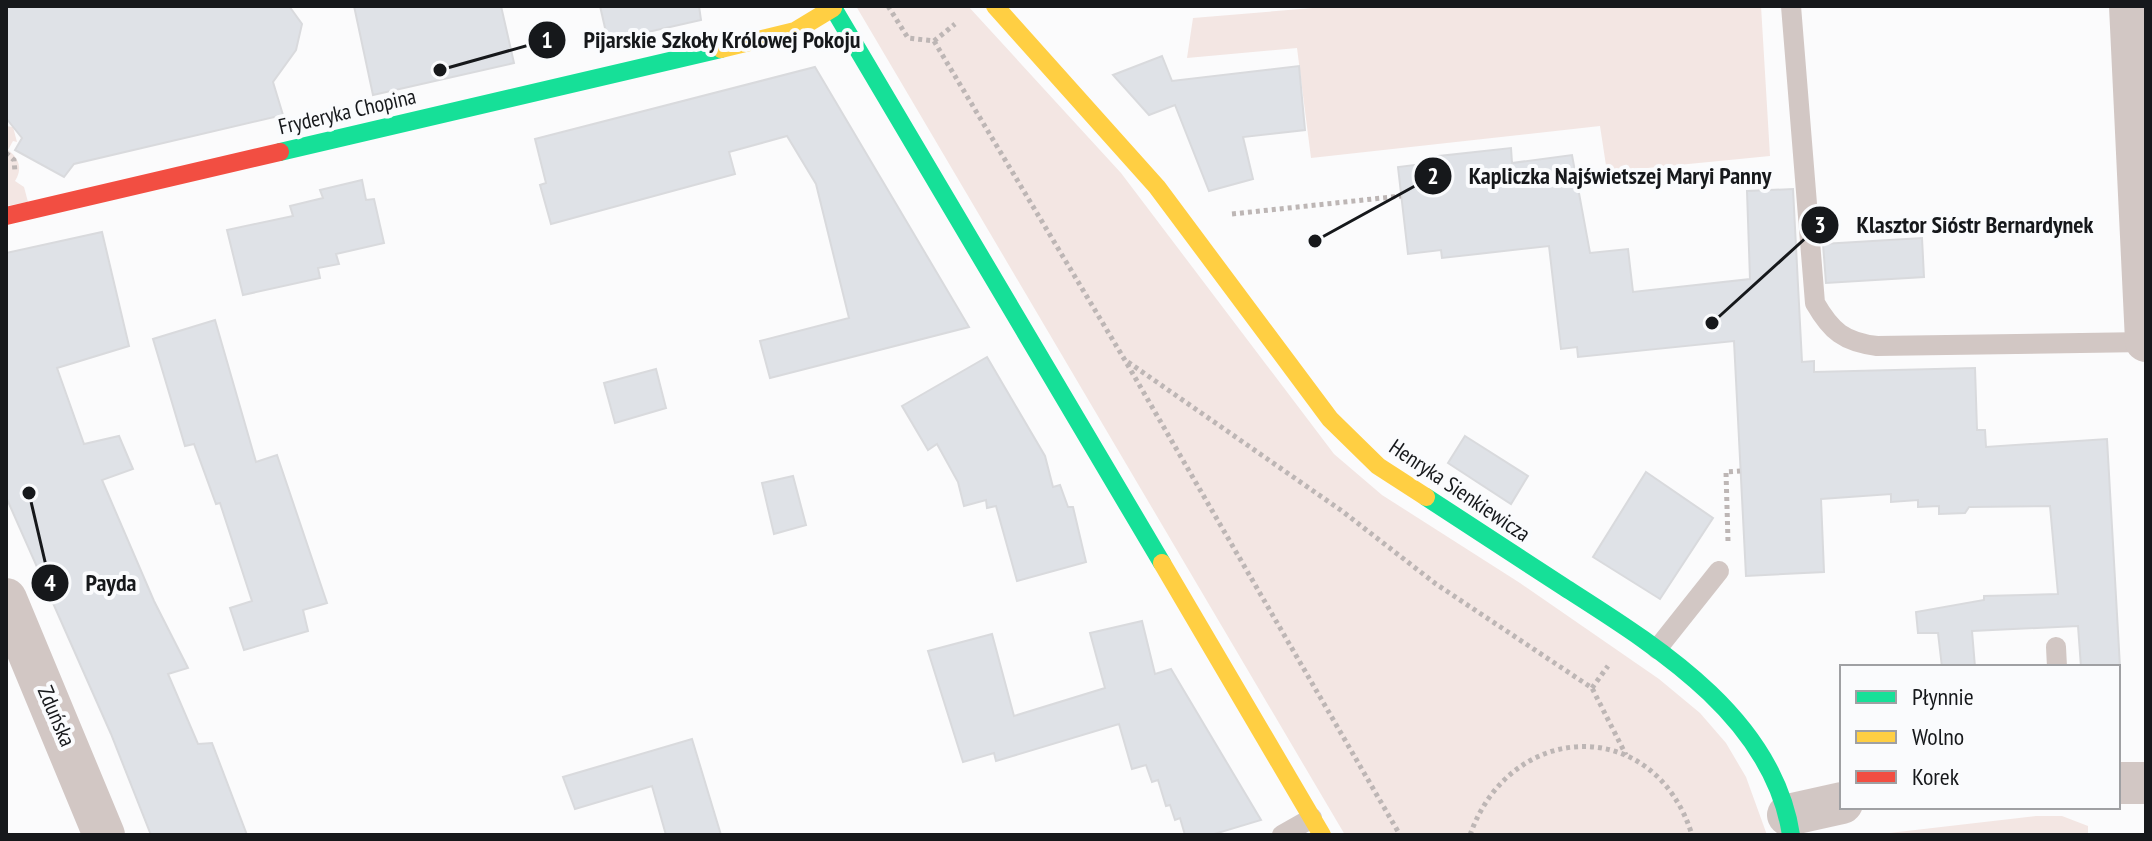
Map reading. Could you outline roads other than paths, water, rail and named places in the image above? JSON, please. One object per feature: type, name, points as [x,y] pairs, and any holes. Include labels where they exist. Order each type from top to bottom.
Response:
[{"type":"street","name":"Henryka Sienkiewicza","points":[[995,6],[1157,187],[1330,419],[1369,457],[1657,649],[1727,710],[1761,756],[1790,825]]},
{"type":"street","points":[[2130,6],[2146,341]]},
{"type":"street","points":[[832,7],[1317,826]]},
{"type":"street","name":"Fryderyka Chopina","points":[[6,216],[773,37],[795,31],[832,7]]},
{"type":"street","name":"Zduńska","points":[[6,599],[104,835]]},
{"type":"street","points":[[2120,783],[2146,783]]},
{"type":"street","points":[[1790,825],[1840,804]]},
{"type":"lane","points":[[1791,6],[1815,303],[1830,329],[1854,343],[1877,346],[2146,341]]},
{"type":"lane","points":[[1657,649],[1719,571]]},
{"type":"lane","points":[[1282,835],[1317,826]]},
{"type":"place","name":"Pijarskie Szkoły Królowej Pokoju","points":[[440,70]]},
{"type":"place","name":"Kapliczka Najświetszej Maryi Panny","points":[[1315,241]]},
{"type":"place","name":"Klasztor Sióstr Bernardynek","points":[[1712,323]]},
{"type":"place","name":"Payda","points":[[29,493]]}]
